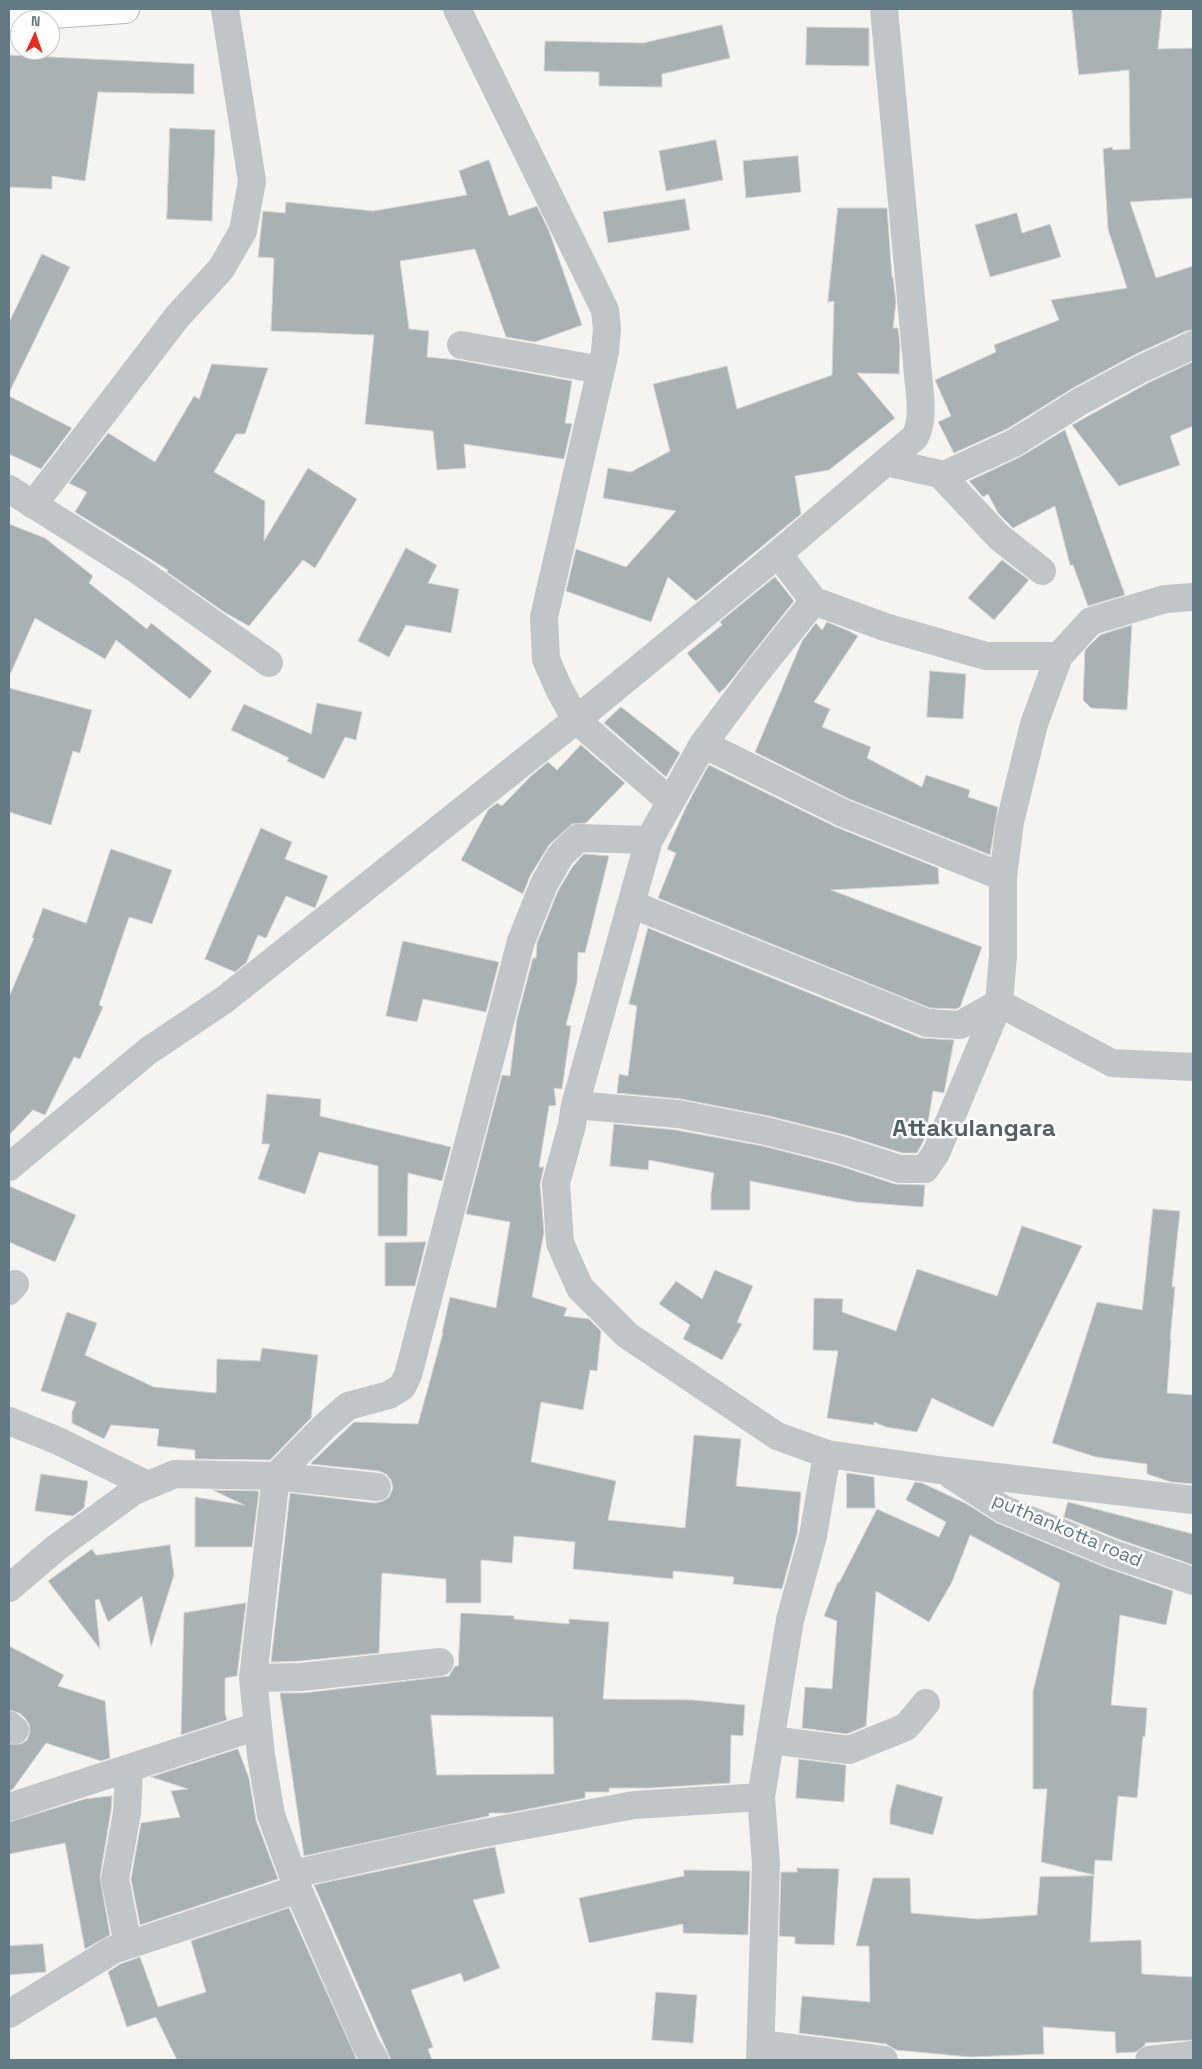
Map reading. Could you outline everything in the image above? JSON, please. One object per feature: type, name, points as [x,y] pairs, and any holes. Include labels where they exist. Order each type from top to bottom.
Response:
[{"type":"main road","points":[[9,17],[125,9]]},
{"type":"street","points":[[33,504],[177,317],[221,269],[243,231],[252,181],[225,9]]},
{"type":"street","points":[[458,9],[605,310],[607,329],[601,370],[544,617],[546,659],[558,687],[576,720],[670,801]]},
{"type":"street","points":[[9,1167],[148,1051],[224,1000],[576,720],[778,554],[915,437],[918,431],[920,409],[884,9]]},
{"type":"street","points":[[462,345],[601,370]]},
{"type":"street","points":[[886,462],[944,475],[1014,442],[1124,378],[1193,345]]},
{"type":"street","points":[[940,474],[999,537],[1042,571]]},
{"type":"street","points":[[9,489],[139,571],[269,663]]},
{"type":"street","points":[[778,554],[814,601],[885,627],[986,656],[1060,656]]},
{"type":"street","points":[[574,1105],[678,1114],[766,1131],[841,1150],[900,1169],[925,1169],[936,1153],[999,1003],[1003,956],[1003,877],[1010,822],[1034,724],[1060,656],[1091,621],[1165,599],[1193,597]]},
{"type":"street","points":[[814,601],[756,673],[703,744],[649,840],[574,1105],[572,1125],[556,1183],[560,1243],[580,1288],[627,1335],[777,1436],[827,1454],[946,1471],[1193,1500]]},
{"type":"street","points":[[703,744],[843,813],[1003,877]]},
{"type":"street","points":[[375,2060],[366,2045],[296,1882],[271,1815],[253,1678],[276,1476],[325,1426],[348,1406],[389,1395],[402,1387],[408,1375],[521,941],[544,884],[560,856],[578,838],[649,840]]},
{"type":"street","points":[[631,904],[927,1023],[960,1025],[999,1003]]},
{"type":"street","points":[[999,1003],[1112,1063],[1193,1067]]},
{"type":"street","points":[[9,1420],[56,1440],[148,1485]]},
{"type":"street","points":[[827,1454],[813,1536],[790,1620],[761,1797],[766,1864],[760,2052],[884,2060]]},
{"type":"street","name":"puthankotta road","points":[[946,1471],[1003,1509],[1113,1554],[1193,1581]]},
{"type":"street","points":[[9,1588],[56,1548],[134,1491],[175,1474],[276,1476],[376,1487]]},
{"type":"street","points":[[253,1678],[301,1677],[440,1662]]},
{"type":"street","points":[[770,1740],[849,1750],[906,1727],[926,1704]]},
{"type":"street","points":[[9,1807],[258,1726]]},
{"type":"street","points":[[128,1945],[115,1879],[127,1813],[129,1769]]},
{"type":"street","points":[[9,2014],[113,1950],[296,1882],[452,1839],[634,1805],[761,1797]]},
{"type":"street","points":[[1149,2060],[1193,2055]]},
{"type":"building","points":[[1072,9],[1162,9],[1158,49],[1193,48],[1193,198],[1130,202],[1156,278],[1193,266],[1193,330],[1186,331],[1134,355],[1073,388],[1007,429],[954,453],[938,422],[951,416],[935,380],[996,352],[994,345],[1059,320],[1051,300],[1127,288],[1108,229],[1103,149],[1112,147],[1113,150],[1130,149],[1129,70],[1079,75]]},
{"type":"building","points":[[722,25],[730,58],[662,74],[662,87],[599,86],[599,72],[544,71],[545,41],[643,43]]},
{"type":"building","points":[[807,27],[869,28],[869,66],[806,65]]},
{"type":"building","points":[[9,55],[10,60],[60,60],[60,57],[194,64],[194,94],[98,92],[85,181],[52,176],[52,189],[9,187]]},
{"type":"building","points":[[170,128],[215,130],[212,221],[167,219]]},
{"type":"building","points":[[716,140],[723,180],[666,191],[659,151]]},
{"type":"building","points":[[798,156],[801,192],[746,198],[743,161]]},
{"type":"building","points":[[489,160],[509,216],[537,206],[549,231],[582,325],[535,342],[506,337],[475,249],[400,261],[409,329],[429,331],[427,357],[458,360],[572,381],[565,423],[572,424],[564,459],[464,444],[466,468],[437,470],[433,431],[365,424],[374,335],[271,331],[274,258],[258,257],[263,211],[285,213],[286,202],[373,211],[467,195],[459,171]]},
{"type":"building","points":[[685,199],[690,230],[608,243],[603,212]]},
{"type":"building","points":[[838,208],[887,208],[892,277],[896,302],[893,328],[898,328],[900,345],[899,374],[857,373],[895,418],[829,470],[795,476],[801,514],[696,601],[668,577],[651,622],[566,591],[576,549],[626,567],[676,511],[603,498],[608,468],[631,472],[670,451],[653,384],[727,366],[737,409],[832,375],[834,301],[828,302]]},
{"type":"building","points":[[1017,213],[1022,233],[1050,224],[1061,257],[990,277],[975,225]]},
{"type":"building","points":[[42,254],[70,267],[9,393],[9,323]]},
{"type":"building","points":[[1193,362],[1193,426],[1170,436],[1180,465],[1119,486],[1072,425],[1148,383]]},
{"type":"building","points":[[212,364],[268,368],[245,434],[236,434],[214,472],[265,501],[264,541],[308,468],[357,499],[315,568],[303,560],[249,626],[224,612],[167,572],[168,570],[75,512],[87,492],[69,483],[108,433],[155,462],[194,396],[199,399]]},
{"type":"building","points":[[9,396],[72,428],[41,469],[9,454]]},
{"type":"building","points":[[1065,430],[1125,595],[1088,606],[1073,565],[1070,565],[1055,506],[1013,528],[998,513],[988,494],[983,497],[969,481],[1020,457]]},
{"type":"building","points":[[9,524],[45,538],[93,576],[89,583],[147,629],[151,623],[212,671],[190,699],[116,640],[105,659],[35,618],[9,677]]},
{"type":"building","points":[[406,548],[437,565],[428,583],[459,589],[451,633],[406,625],[389,657],[358,641]]},
{"type":"building","points":[[1002,560],[1029,580],[994,620],[968,598]]},
{"type":"building","points":[[775,577],[794,601],[719,693],[687,653],[722,625],[720,622]]},
{"type":"building","points":[[827,622],[858,636],[814,702],[830,709],[822,727],[871,747],[867,758],[922,787],[926,775],[970,790],[968,797],[998,807],[990,855],[849,799],[755,752],[802,641],[816,623],[822,630]]},
{"type":"building","points":[[1132,625],[1127,710],[1091,708],[1083,700],[1085,650],[1100,635]]},
{"type":"building","points":[[930,671],[966,674],[963,719],[927,717]]},
{"type":"building","points":[[9,688],[92,710],[80,753],[73,751],[51,825],[9,812]]},
{"type":"building","points":[[317,703],[362,712],[356,740],[345,737],[324,779],[287,761],[289,758],[231,730],[244,704],[311,734]]},
{"type":"building","points":[[621,707],[680,753],[666,777],[604,723]]},
{"type":"building","points":[[581,745],[625,783],[586,823],[572,824],[549,845],[530,876],[523,894],[461,860],[488,810],[497,803],[502,806],[531,776],[548,762],[557,770]]},
{"type":"building","points":[[709,765],[836,827],[938,868],[939,884],[831,890],[982,947],[960,1007],[956,1009],[930,1008],[658,898],[676,853],[667,849],[686,807]]},
{"type":"building","points":[[261,828],[292,842],[285,859],[328,876],[315,908],[286,896],[266,938],[258,935],[246,963],[235,972],[205,959]]},
{"type":"building","points":[[111,849],[172,870],[152,924],[129,917],[99,1005],[103,1007],[80,1059],[74,1057],[45,1115],[33,1110],[9,1135],[9,997],[34,938],[32,938],[43,908],[86,923]]},
{"type":"building","points":[[584,854],[609,856],[585,953],[578,952],[577,983],[566,1025],[571,1026],[562,1089],[554,1088],[556,1105],[549,1106],[539,1167],[544,1167],[540,1184],[544,1232],[532,1297],[567,1308],[564,1316],[589,1319],[601,1331],[597,1371],[590,1370],[583,1410],[541,1402],[531,1462],[616,1481],[608,1520],[685,1528],[694,1435],[741,1439],[736,1486],[801,1492],[797,1534],[782,1589],[733,1584],[734,1577],[673,1571],[673,1579],[573,1569],[575,1542],[514,1536],[512,1563],[481,1560],[481,1603],[446,1603],[446,1579],[382,1573],[379,1653],[271,1662],[290,1493],[375,1503],[389,1497],[393,1488],[391,1480],[386,1474],[379,1471],[310,1464],[354,1422],[418,1424],[443,1333],[450,1297],[496,1308],[510,1222],[466,1214],[502,1075],[510,1076],[517,1019],[533,958],[536,958],[537,943],[558,891],[573,866]]},
{"type":"building","points":[[648,928],[921,1038],[954,1040],[944,1093],[933,1091],[926,1136],[917,1153],[902,1153],[845,1135],[769,1116],[681,1099],[617,1093],[619,1074],[628,1076],[637,1006],[629,1004]]},
{"type":"building","points":[[403,941],[499,962],[486,1012],[423,999],[417,1022],[386,1016]]},
{"type":"building","points":[[267,1094],[321,1099],[320,1116],[451,1147],[442,1181],[408,1173],[407,1236],[378,1236],[378,1166],[319,1152],[305,1194],[258,1179],[270,1144],[262,1144]]},
{"type":"building","points":[[614,1124],[676,1130],[763,1146],[837,1165],[895,1184],[925,1185],[923,1207],[856,1202],[750,1181],[750,1210],[711,1210],[714,1173],[649,1160],[648,1170],[610,1166]]},
{"type":"building","points":[[9,1186],[76,1215],[55,1262],[9,1242]]},
{"type":"building","points":[[1153,1209],[1180,1211],[1172,1287],[1175,1287],[1167,1393],[1193,1395],[1193,1484],[1171,1482],[1147,1474],[1147,1464],[1096,1457],[1052,1443],[1097,1302],[1142,1310]]},
{"type":"building","points":[[1022,1226],[1082,1246],[993,1427],[932,1398],[917,1432],[886,1427],[874,1422],[874,1425],[827,1418],[838,1351],[813,1350],[814,1298],[843,1299],[842,1312],[896,1331],[917,1269],[997,1296]]},
{"type":"building","points":[[426,1242],[415,1286],[385,1286],[385,1243]]},
{"type":"building","points":[[715,1270],[753,1286],[737,1322],[742,1324],[722,1360],[683,1339],[690,1325],[659,1304],[676,1281],[702,1299]]},
{"type":"building","points":[[67,1312],[97,1323],[85,1355],[154,1387],[216,1393],[217,1359],[260,1361],[262,1348],[318,1355],[311,1418],[270,1460],[195,1459],[195,1450],[157,1446],[159,1429],[111,1425],[104,1439],[72,1423],[72,1412],[76,1402],[41,1391]]},
{"type":"building","points":[[847,1473],[874,1477],[875,1508],[847,1508]]},
{"type":"building","points":[[41,1474],[88,1481],[84,1508],[73,1516],[35,1511]]},
{"type":"building","points":[[915,1482],[922,1483],[967,1504],[997,1523],[1107,1568],[1173,1591],[1166,1625],[1120,1615],[1111,1705],[1147,1708],[1145,1737],[1143,1736],[1137,1798],[1118,1796],[1112,1861],[1095,1860],[1094,1875],[1041,1862],[1047,1789],[1033,1789],[1033,1691],[1060,1583],[970,1535],[952,1582],[929,1622],[876,1591],[866,1726],[847,1734],[802,1728],[805,1687],[832,1689],[837,1621],[824,1616],[838,1582],[877,1509],[939,1537],[946,1522],[906,1500]]},
{"type":"building","points":[[213,1490],[259,1491],[252,1547],[195,1547],[195,1497],[244,1505]]},
{"type":"building","points":[[1068,1502],[1193,1534],[1193,1565],[1118,1539],[1064,1517]]},
{"type":"building","points":[[170,1545],[174,1575],[151,1647],[142,1596],[108,1622],[99,1599],[95,1600],[100,1649],[48,1581],[92,1549],[96,1555]]},
{"type":"building","points":[[246,1603],[237,1676],[225,1678],[225,1713],[227,1720],[181,1735],[184,1613]]},
{"type":"building","points":[[461,1613],[514,1616],[514,1619],[569,1624],[569,1619],[609,1622],[603,1699],[693,1700],[745,1705],[743,1736],[731,1735],[730,1783],[651,1788],[609,1788],[609,1792],[585,1792],[585,1798],[508,1813],[489,1813],[489,1816],[304,1856],[280,1693],[303,1693],[449,1676],[455,1666],[458,1666]],"holes":[[[431,1715],[553,1717],[554,1774],[437,1775]]]},
{"type":"building","points":[[9,1646],[64,1675],[58,1686],[105,1701],[110,1758],[101,1761],[46,1743],[13,1789],[9,1791],[9,1744],[21,1744],[27,1740],[30,1732],[29,1724],[25,1718],[19,1713],[9,1710]]},
{"type":"building","points":[[238,1749],[249,1778],[256,1820],[278,1879],[140,1925],[131,1879],[141,1823],[180,1817],[171,1791],[188,1789],[151,1777]]},
{"type":"building","points":[[799,1759],[846,1765],[844,1802],[796,1798]]},
{"type":"building","points":[[897,1784],[943,1797],[933,1835],[890,1824],[890,1812]]},
{"type":"building","points":[[112,1796],[100,1877],[110,1935],[85,1949],[65,1843],[9,1854],[9,1822],[85,1799]]},
{"type":"building","points":[[495,1847],[505,1893],[473,1900],[500,1968],[464,1982],[461,1973],[411,1990],[433,2047],[428,2049],[432,2060],[391,2060],[314,1885]]},
{"type":"building","points":[[797,1868],[839,1869],[834,1945],[795,1944],[795,1937],[779,1936],[781,1872],[797,1872]]},
{"type":"building","points":[[684,1870],[750,1871],[748,1935],[683,1933],[683,1924],[589,1943],[579,1898],[684,1876]]},
{"type":"building","points":[[1094,1876],[1090,1942],[1141,1940],[1142,1974],[1193,1977],[1193,2040],[1145,2043],[1136,2052],[1116,2053],[1115,2032],[1043,2027],[1044,2054],[970,2057],[896,2050],[886,2044],[799,2033],[802,1996],[870,2002],[869,1946],[856,1946],[873,1878],[910,1878],[911,1913],[978,1919],[1037,1915],[1040,1877]]},
{"type":"building","points":[[289,1908],[357,2060],[177,2060],[156,2017],[127,2027],[108,1972],[120,1964],[140,1957],[158,2007],[206,1992],[191,1941]]},
{"type":"building","points":[[43,1944],[46,1972],[9,1975],[9,1946]]},
{"type":"building","points":[[656,1992],[697,1995],[693,2043],[652,2040]]},
{"type":"district","name":"Attakulangara","points":[[974,1129]]}]
